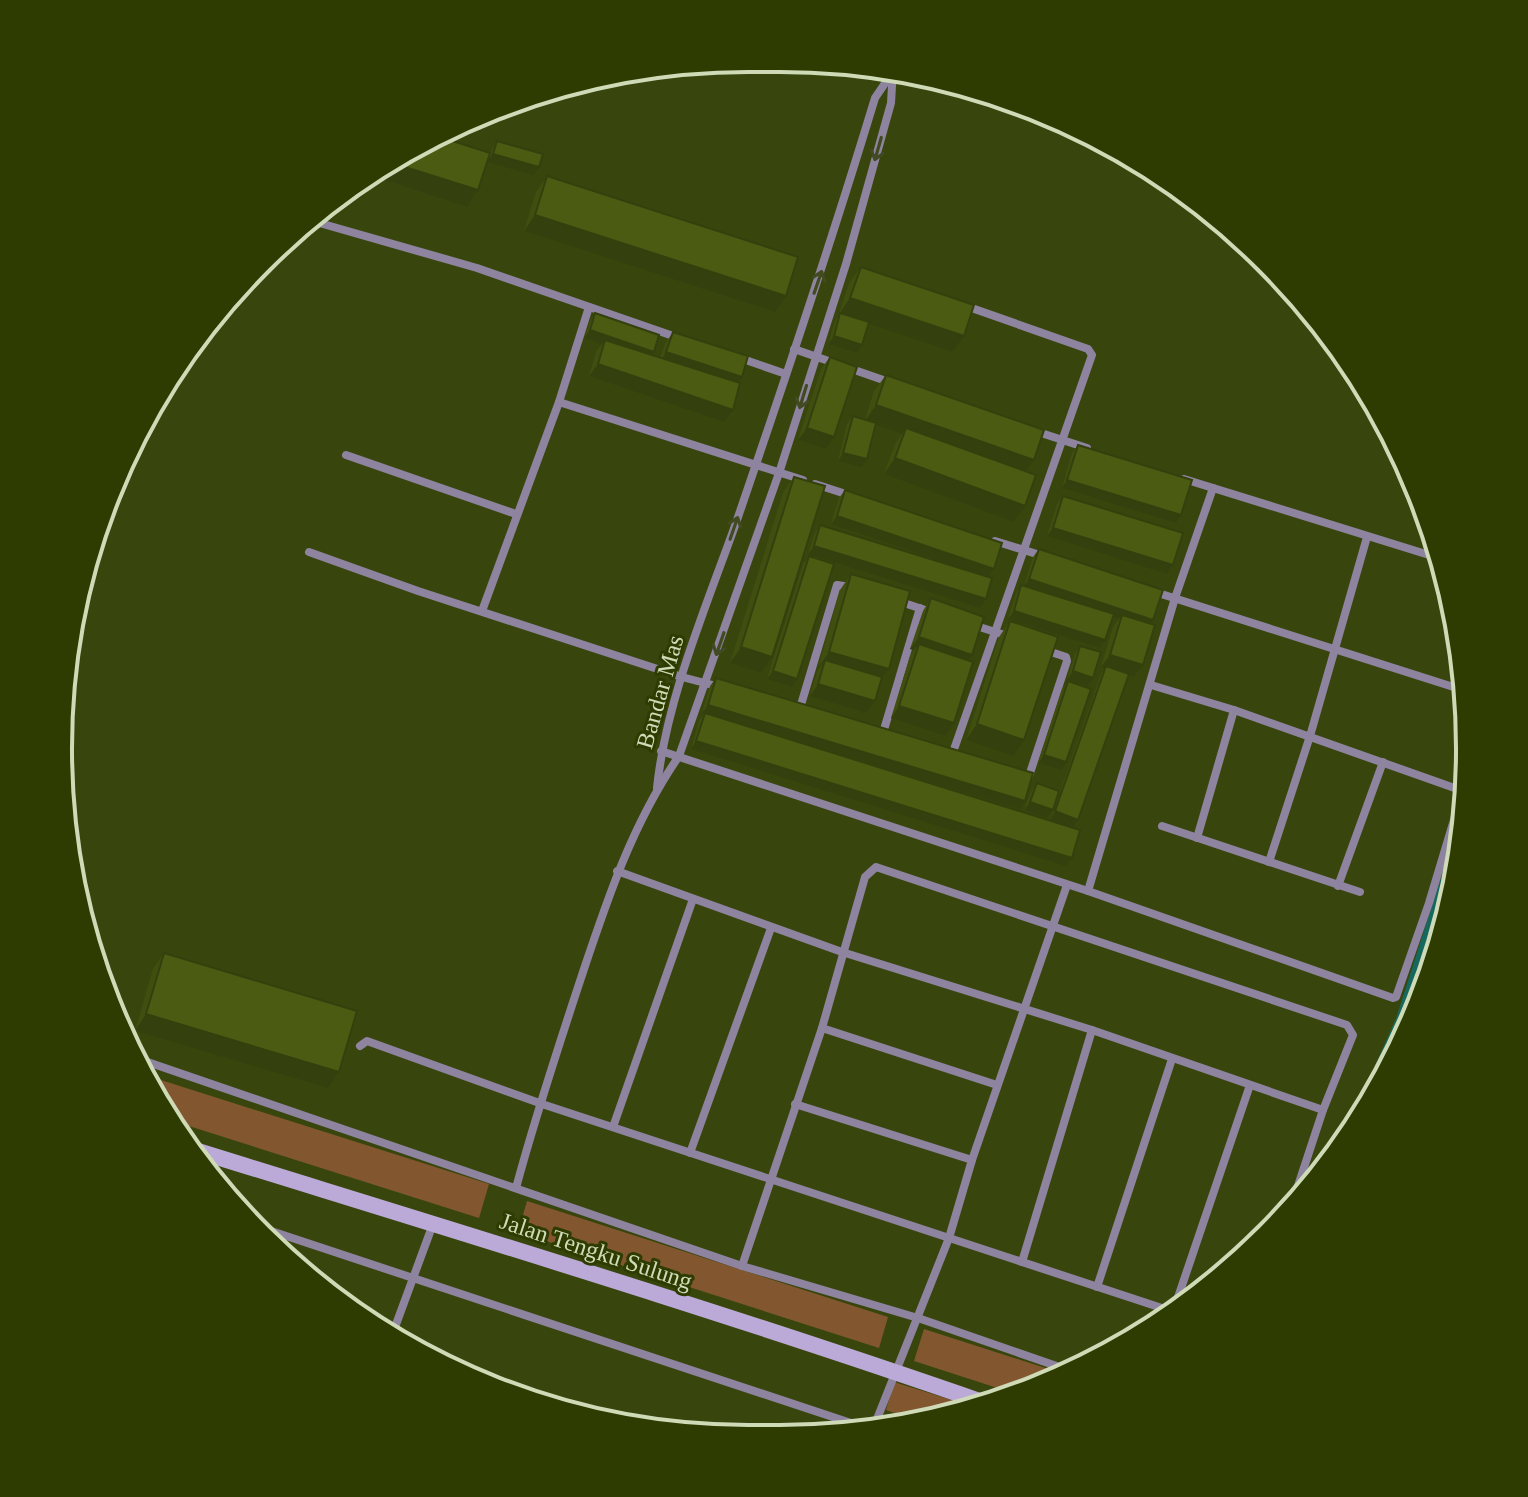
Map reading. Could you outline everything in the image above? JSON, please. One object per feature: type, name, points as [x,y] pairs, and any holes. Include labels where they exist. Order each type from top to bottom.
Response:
[{"type":"street","name":"Bandar Mas","points":[[657,790],[661,751],[682,677],[819,281],[875,98],[886,81]]},
{"type":"street","name":"Bandar Mas","points":[[657,790],[679,756],[779,473],[846,264],[891,103],[892,82]]},
{"type":"street","points":[[322,224],[477,268],[687,340]]},
{"type":"street","points":[[846,264],[861,269]]},
{"type":"street","points":[[952,755],[1092,355],[1090,351],[960,304]]},
{"type":"street","points":[[482,611],[559,402],[589,307]]},
{"type":"street","points":[[794,349],[902,386]]},
{"type":"street","points":[[730,355],[786,374]]},
{"type":"street","points":[[559,402],[865,500]]},
{"type":"street","points":[[1032,430],[1091,450]]},
{"type":"street","points":[[346,455],[516,514]]},
{"type":"street","points":[[1167,474],[1427,555]]},
{"type":"street","points":[[1088,891],[1175,598],[1213,488]]},
{"type":"street","points":[[980,536],[1054,560]]},
{"type":"street","points":[[1269,862],[1310,736],[1367,537]]},
{"type":"street","points":[[309,552],[682,677],[734,690]]},
{"type":"street","points":[[800,708],[838,584],[866,592]]},
{"type":"street","points":[[1145,588],[1453,687]]},
{"type":"street","points":[[893,600],[935,613]]},
{"type":"street","points":[[883,733],[920,608]]},
{"type":"street","points":[[965,622],[1023,642]]},
{"type":"street","points":[[1012,772],[1029,776],[1067,661],[1066,657],[1037,647]]},
{"type":"street","points":[[1151,685],[1234,710],[1455,788]]},
{"type":"street","points":[[787,705],[814,712]]},
{"type":"street","points":[[1197,838],[1234,710]]},
{"type":"street","points":[[869,729],[896,737]]},
{"type":"street","points":[[938,750],[967,759]]},
{"type":"street","points":[[661,751],[1088,891],[1394,998],[1429,903],[1451,832]]},
{"type":"street","points":[[1338,886],[1383,762]]},
{"type":"street","points":[[516,1188],[539,1103],[617,871],[657,790]]},
{"type":"street","points":[[1162,826],[1360,892]]},
{"type":"street","points":[[742,1266],[822,1028],[865,877],[876,867],[1347,1025],[1353,1035],[1300,1180]]},
{"type":"street","points":[[617,871],[771,928],[1092,1030],[1323,1110]]},
{"type":"street","points":[[878,1417],[949,1238],[997,1085],[1067,885]]},
{"type":"street","points":[[613,1127],[693,899]]},
{"type":"street","points":[[690,1153],[771,928]]},
{"type":"street","points":[[822,1028],[997,1085]]},
{"type":"street","points":[[1022,1262],[1092,1030]]},
{"type":"street","points":[[360,1046],[367,1041],[539,1103],[1160,1307]]},
{"type":"street","points":[[1097,1287],[1172,1059]]},
{"type":"street","points":[[150,1063],[742,1266],[918,1318],[1056,1366]]},
{"type":"street","points":[[1181,1293],[1250,1085]]},
{"type":"street","points":[[795,1104],[972,1160]]},
{"type":"street","name":"Jalan Tengku Sulung","points":[[208,1154],[970,1398]]},
{"type":"street","points":[[395,1325],[433,1224]]},
{"type":"street","points":[[276,1233],[847,1421]]},
{"type":"shaded area","points":[[159,1079],[489,1184],[479,1218],[187,1125]]},
{"type":"shaded area","points":[[527,1201],[888,1317],[879,1348],[518,1232]]},
{"type":"shaded area","points":[[924,1329],[1049,1369],[999,1388],[914,1361]]},
{"type":"shaded area","points":[[894,1382],[956,1402],[898,1414],[886,1410]]},
{"type":"building","points":[[452,141],[490,153],[478,190],[404,167]]},
{"type":"building","points":[[497,141],[543,154],[539,167],[493,154]]},
{"type":"building","points":[[547,176],[798,257],[786,296],[535,215]]},
{"type":"building","points":[[861,267],[974,305],[964,336],[850,298]]},
{"type":"building","points":[[595,313],[659,335],[654,352],[590,330]]},
{"type":"building","points":[[840,313],[869,322],[862,345],[834,336]]},
{"type":"building","points":[[673,332],[748,356],[742,377],[666,352]]},
{"type":"building","points":[[605,340],[740,383],[733,410],[598,364]]},
{"type":"building","points":[[830,357],[857,367],[834,437],[807,428]]},
{"type":"building","points":[[886,375],[1044,430],[1034,460],[876,405]]},
{"type":"building","points":[[853,416],[876,423],[867,459],[843,453]]},
{"type":"building","points":[[906,428],[1036,475],[1025,506],[895,458]]},
{"type":"building","points":[[1078,445],[1192,480],[1181,515],[1067,480]]},
{"type":"building","points":[[794,477],[825,486],[772,657],[741,647]]},
{"type":"building","points":[[845,490],[1002,543],[994,569],[837,516]]},
{"type":"building","points":[[1063,496],[1183,533],[1173,565],[1053,528]]},
{"type":"building","points":[[820,525],[992,578],[986,599],[814,546]]},
{"type":"building","points":[[1039,549],[1163,590],[1153,620],[1029,579]]},
{"type":"building","points":[[809,556],[834,564],[797,679],[773,671]]},
{"type":"building","points":[[851,574],[910,591],[889,669],[829,652]]},
{"type":"building","points":[[1021,585],[1114,614],[1105,640],[1014,611]]},
{"type":"building","points":[[931,598],[984,617],[972,655],[919,637]]},
{"type":"building","points":[[1122,615],[1155,625],[1143,665],[1110,655]]},
{"type":"building","points":[[1010,621],[1058,637],[1024,740],[977,724]]},
{"type":"building","points":[[919,644],[973,662],[954,723],[899,706]]},
{"type":"building","points":[[1080,646],[1101,652],[1093,678],[1073,671]]},
{"type":"building","points":[[825,660],[882,677],[875,701],[818,684]]},
{"type":"building","points":[[1106,666],[1129,674],[1078,820],[1055,811]]},
{"type":"building","points":[[716,678],[1033,773],[1025,801],[708,705]]},
{"type":"building","points":[[1068,681],[1091,689],[1066,762],[1044,755]]},
{"type":"building","points":[[705,713],[1080,830],[1072,858],[696,741]]},
{"type":"building","points":[[1037,783],[1059,791],[1053,810],[1030,802]]},
{"type":"building","points":[[164,953],[357,1011],[339,1072],[146,1014]]}]
